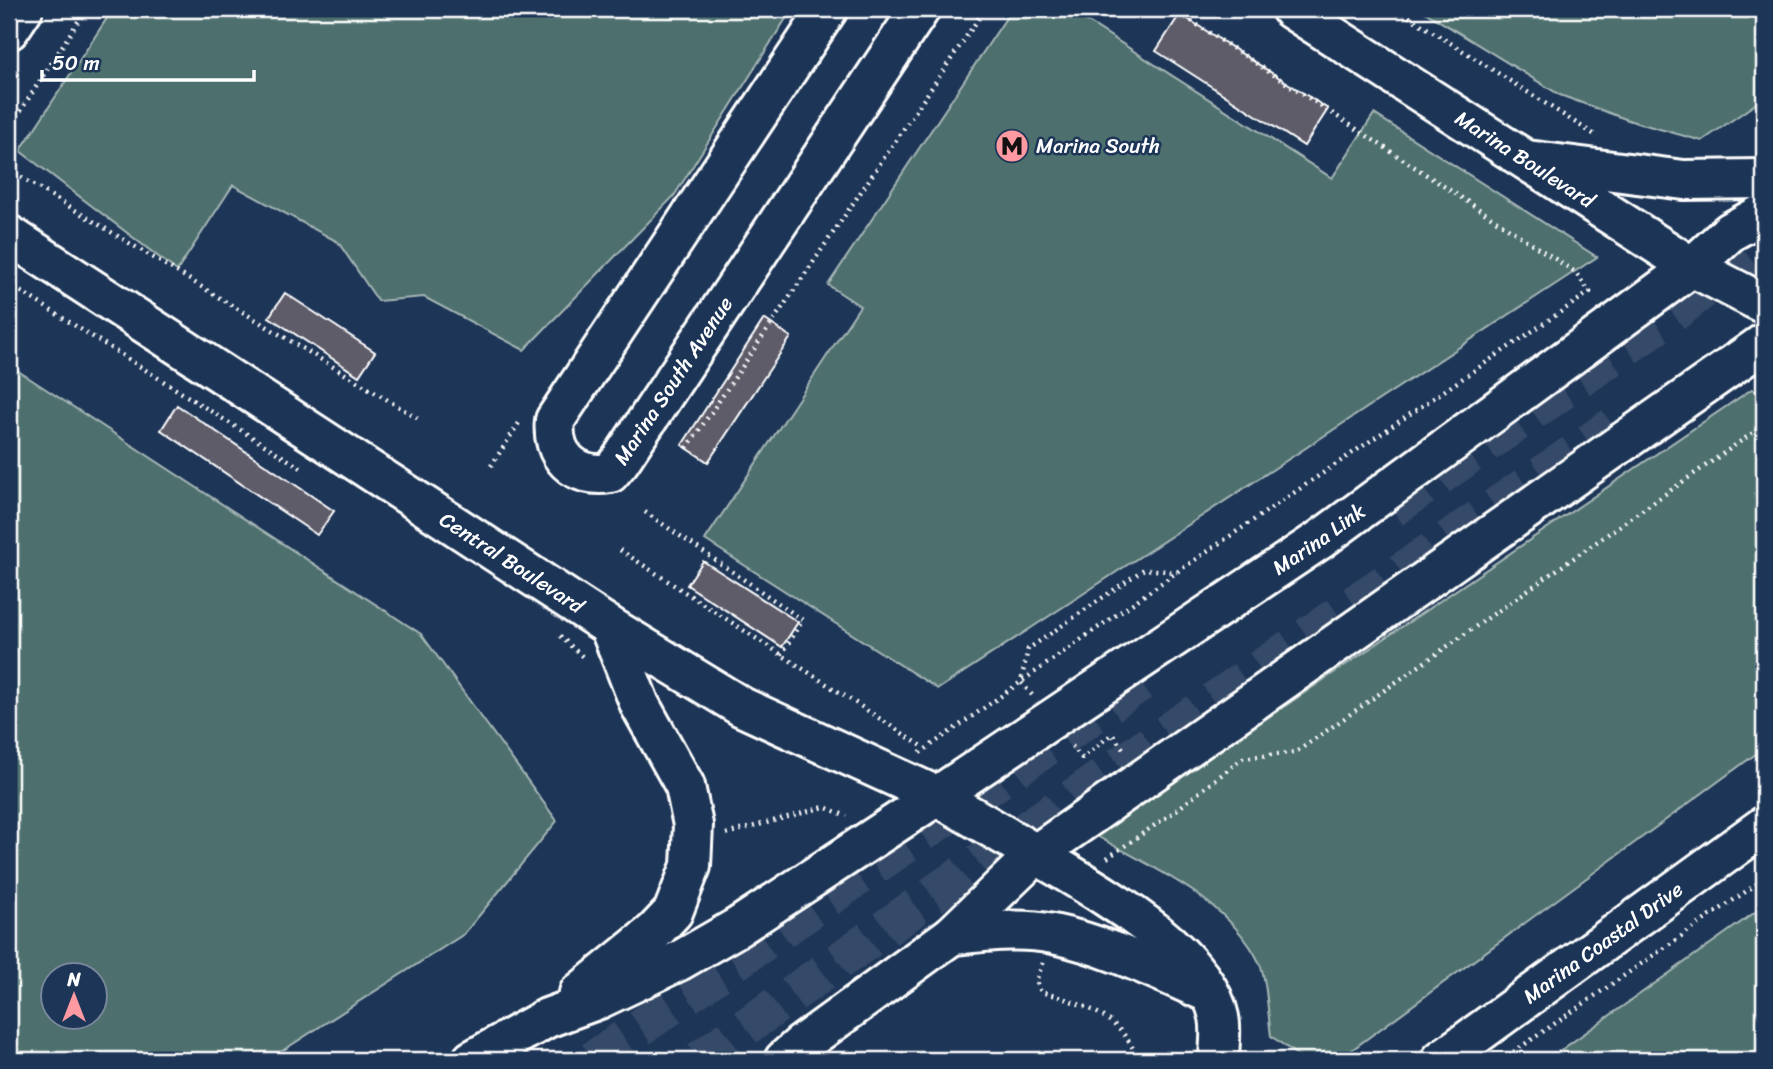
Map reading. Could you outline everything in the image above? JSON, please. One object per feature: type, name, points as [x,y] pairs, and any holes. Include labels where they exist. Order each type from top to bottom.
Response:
[{"type":"main road","points":[[9,30],[23,9]]},
{"type":"main road","name":"Marina South Avenue","points":[[828,9],[555,420],[553,436],[562,458],[580,472],[595,475],[610,473],[621,461],[920,9]]},
{"type":"main road","name":"Marina Boulevard","points":[[1291,9],[1692,267],[1764,304]]},
{"type":"main road","points":[[1527,160],[1684,180],[1764,179]]},
{"type":"main road","name":"Marina Link","points":[[547,1018],[599,999],[679,961],[738,927],[1188,631],[1321,540],[1692,267],[1730,232],[1764,213]]},
{"type":"main road","name":"Central Boulevard","points":[[9,235],[609,626],[742,707],[937,796],[1035,854]]},
{"type":"main road","points":[[785,1060],[802,1044],[952,935],[1035,854],[1764,343]]},
{"type":"main road","points":[[472,1060],[547,1018],[654,932],[673,912],[691,866],[693,825],[685,786],[640,705],[609,626]]},
{"type":"main road","name":"Marina Coastal Drive","points":[[1441,1060],[1764,827]]},
{"type":"main road","points":[[1035,854],[1149,927],[1182,955],[1209,993],[1219,1017],[1219,1060]]},
{"type":"main road","points":[[952,935],[1001,930],[1052,934],[1116,953],[1209,993]]},
{"type":"path","points":[[9,129],[86,9]]},
{"type":"path","points":[[687,448],[985,9]]},
{"type":"path","points":[[620,550],[925,748],[1177,572],[1590,292],[1575,272],[1173,9]]},
{"type":"path","points":[[1397,9],[1598,137]]},
{"type":"path","points":[[9,170],[419,419]]},
{"type":"path","points":[[9,284],[310,474]]},
{"type":"path","points":[[1106,859],[1174,812],[1243,758],[1296,752],[1764,425]]},
{"type":"path","points":[[645,512],[803,620],[781,655]]},
{"type":"path","points":[[1021,682],[1028,649],[1144,569],[1177,572]]},
{"type":"path","points":[[557,634],[586,661]]},
{"type":"path","points":[[1021,682],[1082,758],[1112,734],[1174,812]]},
{"type":"path","points":[[719,834],[824,807],[832,808],[846,816]]},
{"type":"path","points":[[1502,1060],[1764,879]]},
{"type":"path","points":[[1052,934],[1037,987],[1041,992],[1080,1003],[1113,1021],[1138,1060]]},
{"type":"green space","points":[[113,9],[792,9],[674,196],[524,350],[424,297],[378,301],[338,242],[233,185],[177,271],[20,151]]},
{"type":"green space","points":[[1012,9],[1068,9],[1332,178],[1374,114],[1597,257],[938,689],[705,540],[860,306],[828,285]]},
{"type":"green space","points":[[1420,9],[1764,9],[1764,98],[1702,141],[1631,121],[1560,95]]},
{"type":"green space","points":[[9,365],[421,634],[557,821],[464,934],[268,1060],[9,1060]]},
{"type":"green space","points":[[1752,389],[1764,396],[1764,748],[1338,1060],[1304,1060],[1271,1036],[1262,969],[1245,940],[1228,920],[1187,887],[1095,835]]},
{"type":"green space","points":[[1764,906],[1764,1060],[1547,1060]]},
{"type":"building","points":[[1180,14],[1328,109],[1304,146],[1156,51]]},
{"type":"building","points":[[285,293],[375,352],[359,376],[269,317]]},
{"type":"building","points":[[764,319],[791,337],[708,462],[682,445]]},
{"type":"building","points":[[177,405],[334,511],[317,535],[161,430]]},
{"type":"building","points":[[703,561],[798,622],[782,647],[687,585]]},
{"type":"tunnel","points":[[1392,509],[1658,325],[1764,243]]},
{"type":"tunnel","points":[[699,1060],[972,867],[1613,426]]},
{"type":"tunnel","points":[[593,1060],[1153,674]]},
{"type":"place","name":"Marina South","points":[[1012,146]]}]
